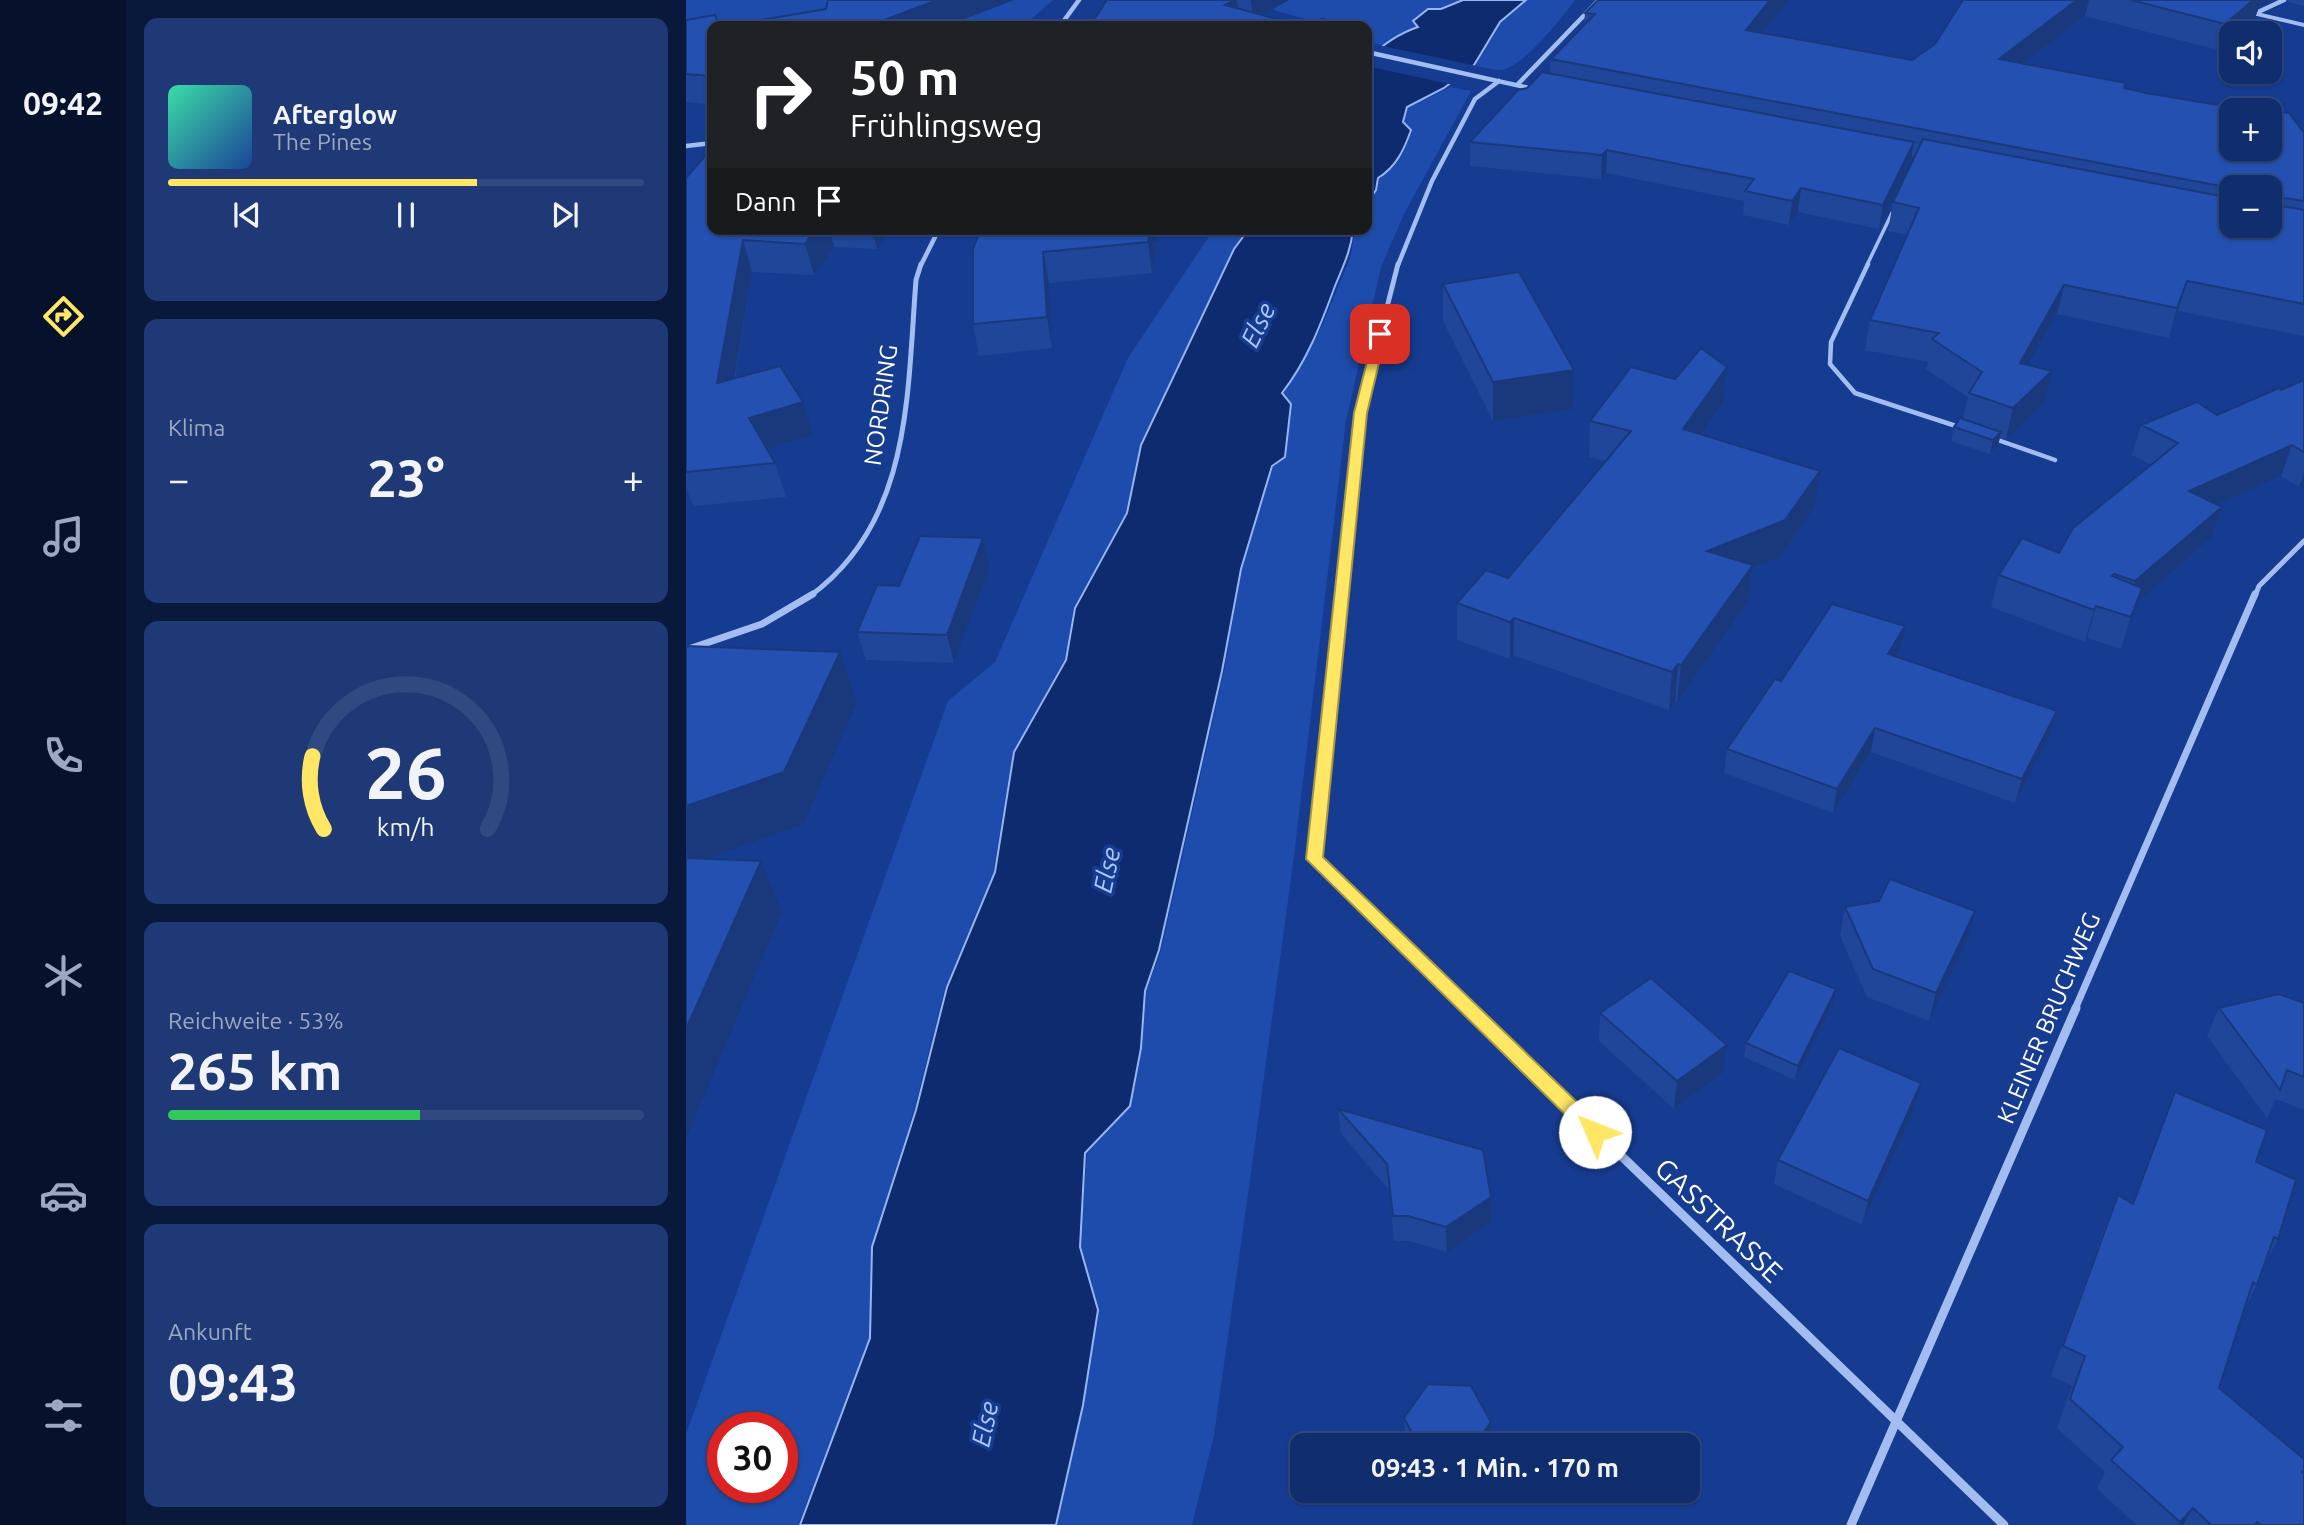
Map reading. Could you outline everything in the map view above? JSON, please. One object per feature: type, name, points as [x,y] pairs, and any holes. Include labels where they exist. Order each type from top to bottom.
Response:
[{"type":"street","points":[[1064,21],[1079,0]]},
{"type":"street","points":[[1517,85],[1599,0]]},
{"type":"street","points":[[2256,13],[2284,0]]},
{"type":"street","points":[[2231,6],[2304,25]]},
{"type":"street","points":[[1372,53],[1543,90]]},
{"type":"street","name":"GASSTRASSE","points":[[1499,81],[1475,99],[1432,181],[1400,256],[1360,413],[1314,859],[2004,1525]]},
{"type":"street","points":[[686,146],[707,144]]},
{"type":"street","name":"NORDRING","points":[[686,650],[743,632],[786,612],[828,582],[863,545],[884,501],[900,440],[916,280],[924,256],[936,235]]},
{"type":"street","name":"KLEINER BRUCHWEG","points":[[1851,1525],[2259,586],[2304,541]]},
{"type":"lane","points":[[1894,211],[1831,342],[1830,364],[1855,393],[1968,430]]},
{"type":"lane","points":[[1993,439],[2055,460]]},
{"type":"shaded area","points":[[686,0],[1053,0],[1029,21],[804,21],[810,13],[755,21],[707,21],[707,28],[686,31]]},
{"type":"shaded area","points":[[1220,0],[1463,0],[1441,9],[1427,9],[1419,27],[1382,45],[1372,43],[1372,21],[1332,21],[1322,17],[1312,21],[1247,2]]},
{"type":"shaded area","points":[[1526,0],[1575,0],[1541,41],[1520,61],[1501,70],[1474,65],[1501,22]]},
{"type":"shaded area","points":[[1451,87],[1471,91],[1404,214],[1381,267],[1346,421],[1294,856],[1249,1187],[1214,1435],[1192,1525],[1057,1525],[1083,1405],[1098,1310],[1080,1247],[1087,1153],[1131,1106],[1142,1049],[1146,991],[1161,951],[1224,671],[1242,568],[1272,467],[1286,457],[1292,404],[1283,394],[1322,326],[1351,256],[1354,235],[1372,235],[1372,197],[1377,190],[1379,179],[1396,164],[1407,145],[1412,130],[1404,122],[1408,107]]},
{"type":"shaded area","points":[[1210,235],[1244,235],[1233,249],[1140,446],[1126,512],[1074,607],[1065,659],[1013,752],[993,873],[945,988],[914,1110],[872,1247],[870,1338],[798,1525],[686,1525],[686,1434],[948,701],[995,662],[1128,358]]},
{"type":"water","points":[[1463,0],[1526,0],[1500,22],[1474,65],[1444,88],[1407,107],[1403,122],[1411,130],[1395,163],[1378,178],[1372,196],[1372,55],[1390,40],[1418,27],[1413,21],[1428,9],[1441,9]]},
{"type":"water","name":"Else","points":[[1244,235],[1352,235],[1346,258],[1319,328],[1299,368],[1282,393],[1291,404],[1285,457],[1272,466],[1241,569],[1222,671],[1159,950],[1145,991],[1141,1048],[1130,1106],[1085,1153],[1080,1247],[1098,1310],[1083,1405],[1056,1525],[800,1525],[870,1338],[872,1247],[916,1110],[947,987],[995,872],[1014,752],[1066,660],[1075,608],[1127,513],[1141,445],[1234,249]]},
{"type":"pier","points":[[1378,45],[1477,66],[1454,85],[1372,67],[1372,50]]},
{"type":"building","points":[[828,0],[937,0],[881,21],[754,21],[826,9]]},
{"type":"building","points":[[1107,0],[1235,0],[1225,5],[1284,21],[1093,21]]},
{"type":"building","points":[[1598,0],[1770,0],[1746,30],[1912,60],[1935,44],[1963,0],[2077,0],[1999,59],[2126,83],[2124,88],[2146,93],[2219,105],[2219,161],[2282,161],[2282,112],[2289,113],[2304,133],[2304,201],[2282,198],[2282,175],[2219,175],[2219,186],[1551,59],[1595,14],[1585,13]]},
{"type":"building","points":[[2131,0],[2253,0],[2228,21],[2219,22]]},
{"type":"building","points":[[715,15],[718,21],[707,21],[707,76],[686,74],[686,20]]},
{"type":"building","points":[[1542,72],[1914,142],[1883,205],[1801,188],[1792,201],[1745,191],[1754,179],[1607,150],[1602,155],[1470,142],[1518,90],[1527,88]]},
{"type":"building","points":[[1923,139],[2219,196],[2219,238],[2282,238],[2282,206],[2304,210],[2304,304],[2187,281],[2177,308],[2064,285],[2020,363],[2052,371],[2013,408],[1969,393],[1982,372],[1932,339],[1939,333],[1870,320],[1919,208],[1893,202]]},
{"type":"building","points":[[707,154],[707,235],[811,235],[805,244],[743,240],[717,383],[780,366],[803,402],[749,418],[775,463],[686,472],[686,178]]},
{"type":"building","points":[[979,235],[1149,235],[1148,242],[1043,252],[1047,317],[973,324],[973,249]]},
{"type":"building","points":[[1519,272],[1574,370],[1493,382],[1443,284]]},
{"type":"building","points":[[1701,348],[1727,367],[1683,429],[1820,471],[1785,520],[1707,551],[1753,565],[1681,665],[1678,664],[1672,672],[1514,618],[1510,622],[1457,603],[1486,570],[1508,578],[1631,431],[1590,421],[1631,367],[1675,379]]},
{"type":"building","points":[[2304,380],[2304,452],[2292,445],[2189,491],[2222,507],[2135,581],[2114,574],[2112,576],[2142,588],[2131,617],[2096,606],[2094,610],[1999,575],[2022,538],[2059,553],[2073,528],[2178,443],[2141,425],[2197,402],[2217,415]]},
{"type":"building","points":[[1960,418],[2001,432],[1993,440],[1954,427]]},
{"type":"building","points":[[920,536],[983,538],[947,635],[857,632],[877,585],[899,586]]},
{"type":"building","points":[[1832,604],[1905,626],[1888,654],[2057,711],[2022,779],[1875,728],[1837,789],[1727,749],[1775,679],[1781,681]]},
{"type":"building","points":[[686,646],[840,652],[784,772],[686,806]]},
{"type":"building","points":[[686,858],[761,861],[686,1029]]},
{"type":"building","points":[[1890,879],[1975,911],[1936,993],[1873,969],[1845,907],[1879,901]]},
{"type":"building","points":[[1789,971],[1836,989],[1798,1066],[1746,1043]]},
{"type":"building","points":[[1651,978],[1727,1045],[1677,1081],[1600,1013]]},
{"type":"building","points":[[2279,994],[2304,1003],[2304,1077],[2287,1070],[2280,1090],[2219,1008]]},
{"type":"building","points":[[1839,1048],[1921,1083],[1868,1201],[1778,1160]]},
{"type":"building","points":[[2175,1092],[2267,1130],[2256,1162],[2296,1180],[2278,1239],[2274,1237],[2257,1285],[2253,1282],[2219,1388],[2304,1459],[2304,1525],[2261,1525],[2257,1522],[2255,1525],[2211,1525],[2193,1508],[2180,1522],[2111,1460],[2123,1447],[2070,1399],[2085,1356],[2063,1346],[2118,1195],[2133,1204]]},
{"type":"building","points":[[1338,1109],[1483,1150],[1491,1197],[1446,1227],[1408,1216],[1393,1216],[1387,1164]]},
{"type":"building","points":[[1428,1384],[1471,1386],[1491,1422],[1483,1433],[1412,1433],[1404,1418]]},
{"type":"route","points":[[1380,334],[1360,413],[1314,859],[1595,1132]]}]
